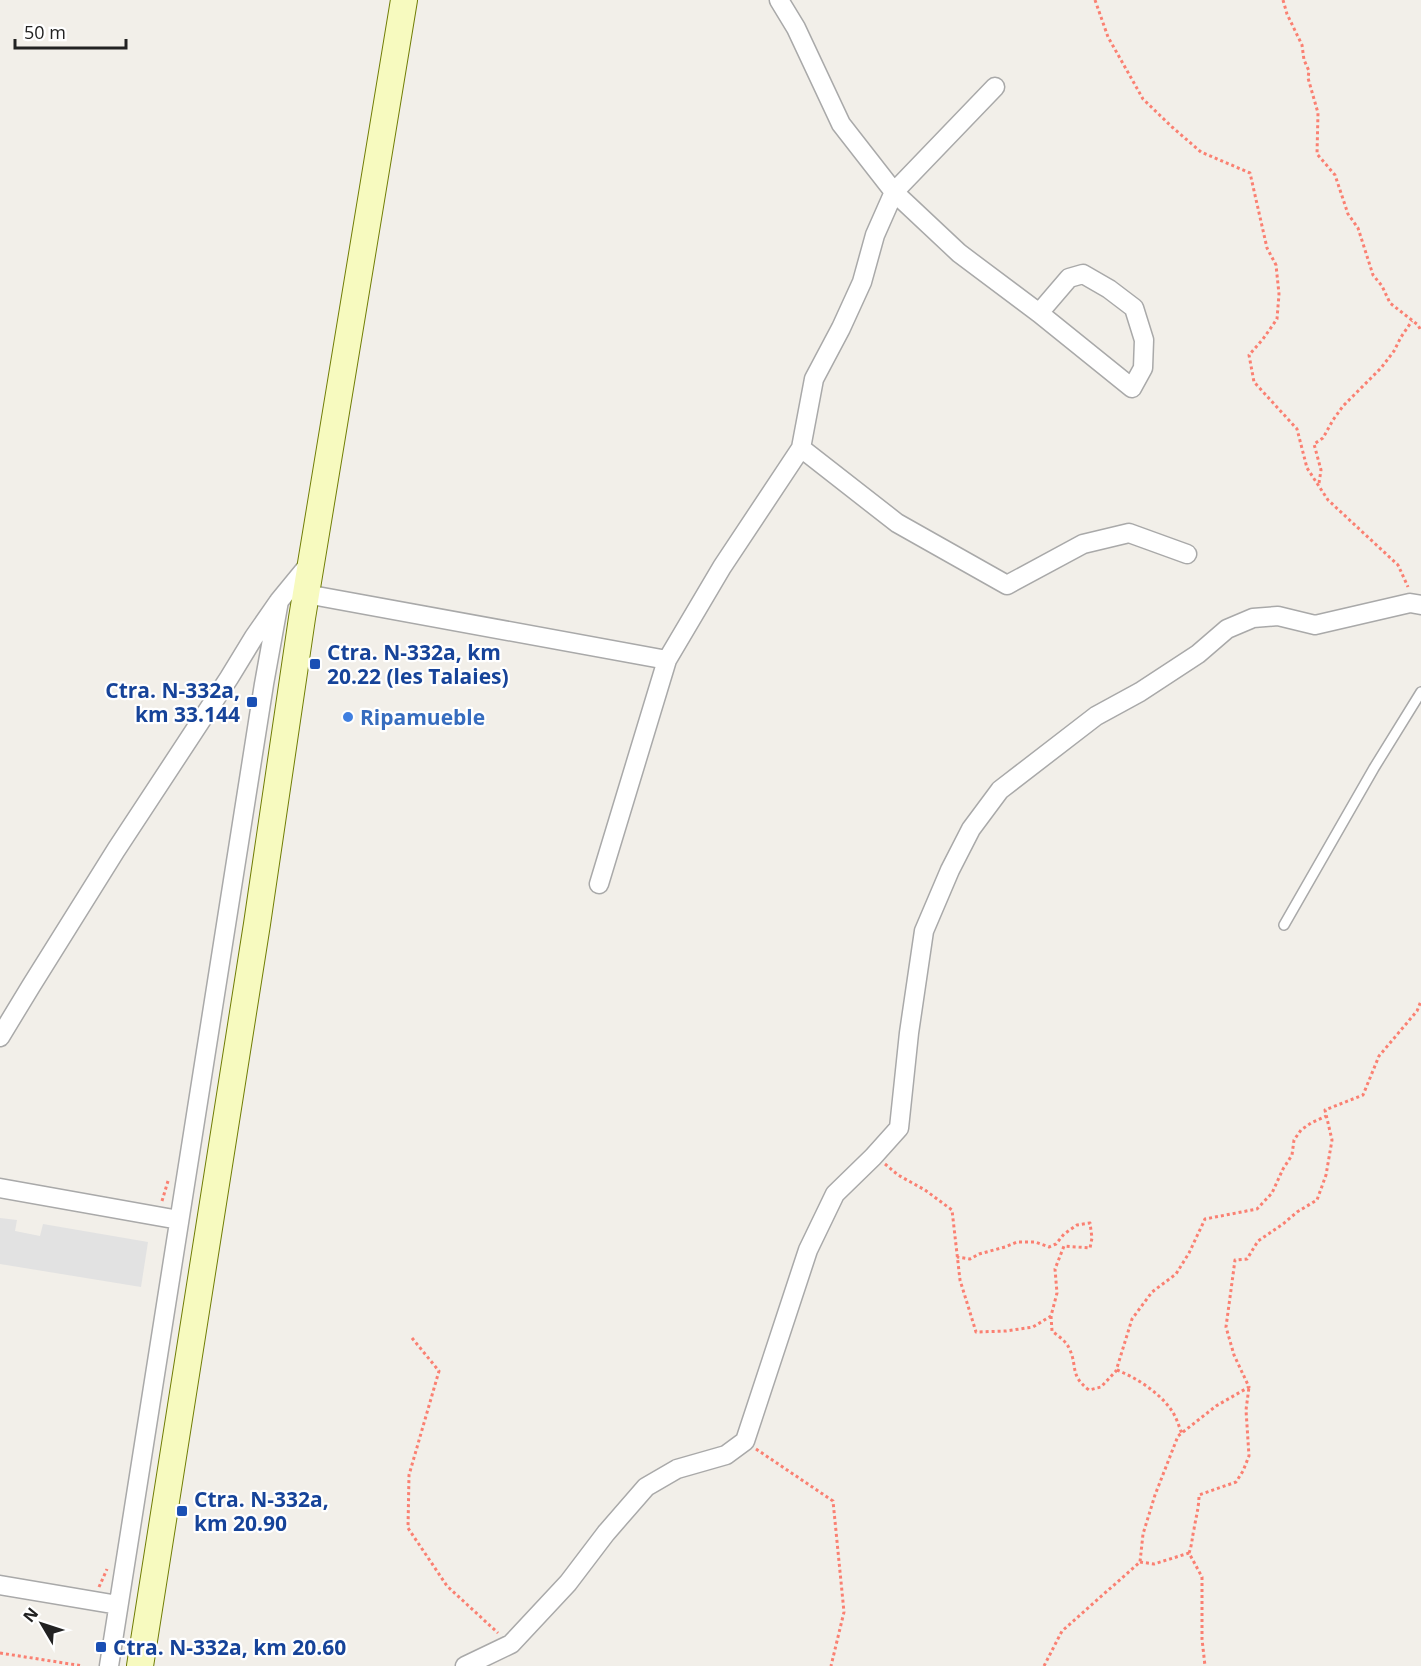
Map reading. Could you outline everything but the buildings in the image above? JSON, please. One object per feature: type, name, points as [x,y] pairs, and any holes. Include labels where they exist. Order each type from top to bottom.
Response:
[{"type":"main road","points":[[144,1665],[306,594],[404,0]]},
{"type":"street","points":[[779,0],[796,28],[841,124],[894,192],[959,253],[1039,313],[1132,388],[1143,368],[1144,340],[1134,308],[1083,274],[1069,278],[1039,313]]},
{"type":"street","points":[[599,884],[667,660],[722,567],[801,448],[814,379],[862,282],[875,235],[894,192],[995,87]]},
{"type":"street","points":[[801,448],[897,523],[1007,585],[1083,544],[1129,533],[1187,554]]},
{"type":"street","points":[[0,1037],[116,850],[254,637],[279,601],[312,561]]},
{"type":"street","points":[[306,594],[667,660]]},
{"type":"street","points":[[109,1666],[279,601]]},
{"type":"street","points":[[465,1666],[511,1644],[568,1583],[606,1533],[646,1487],[677,1469],[726,1455],[745,1441],[808,1250],[835,1194],[900,1128],[909,1033],[924,931],[950,870],[971,829],[1000,790],[1096,716],[1140,692],[1198,654],[1227,629],[1253,618],[1278,616],[1315,625],[1415,604]]},
{"type":"street","points":[[229,678],[234,675],[251,673],[264,684]]},
{"type":"street","points":[[0,1188],[179,1220]]},
{"type":"street","points":[[0,1585],[118,1605]]},
{"type":"lane","points":[[1284,925],[1374,768],[1421,692]]},
{"type":"path","points":[[1095,0],[1108,37],[1143,99],[1201,152],[1250,173],[1267,248],[1276,265],[1279,294],[1278,319],[1249,355],[1254,382],[1297,429],[1307,468],[1329,500],[1398,566],[1415,604]]},
{"type":"path","points":[[1283,0],[1302,45],[1304,60],[1309,71],[1308,78],[1318,113],[1317,154],[1335,175],[1348,214],[1358,228],[1373,275],[1382,286],[1390,303],[1418,325],[1421,331]]},
{"type":"path","points":[[1318,484],[1321,470],[1314,444],[1323,438],[1344,406],[1381,368],[1412,321]]},
{"type":"path","points":[[1205,1666],[1202,1639],[1202,1577],[1189,1553],[1199,1509],[1199,1495],[1236,1482],[1244,1471],[1249,1456],[1246,1410],[1249,1387],[1234,1355],[1226,1327],[1235,1260],[1247,1259],[1258,1241],[1317,1200],[1326,1175],[1332,1140],[1325,1110],[1363,1095],[1379,1056],[1417,1011],[1421,1001]]},
{"type":"path","points":[[957,1257],[970,1259],[1017,1242],[1035,1242],[1049,1247],[1056,1244],[1064,1234],[1077,1225],[1090,1223],[1092,1238],[1090,1248],[1064,1246],[1054,1269],[1057,1293],[1052,1316],[1052,1331],[1069,1346],[1076,1376],[1082,1385],[1089,1390],[1101,1387],[1117,1370],[1132,1319],[1152,1292],[1176,1274],[1205,1219],[1257,1209],[1272,1193],[1292,1155],[1294,1140],[1306,1126],[1326,1116]]},
{"type":"path","points":[[875,1155],[898,1175],[925,1190],[952,1210],[960,1280],[976,1332],[1006,1332],[1033,1327],[1052,1316]]},
{"type":"path","points":[[412,1338],[440,1371],[409,1475],[408,1528],[447,1587],[511,1644]]},
{"type":"path","points":[[1117,1370],[1132,1376],[1158,1396],[1172,1411],[1182,1434]]},
{"type":"path","points":[[1044,1666],[1062,1630],[1140,1562],[1143,1534],[1155,1495],[1178,1436],[1216,1406],[1249,1387]]},
{"type":"path","points":[[745,1441],[833,1501],[844,1612],[831,1666]]},
{"type":"path","points":[[1140,1562],[1154,1564],[1189,1553]]},
{"type":"path","points":[[0,1653],[83,1666]]},
{"type":"shaded area","points":[[0,1218],[17,1220],[15,1231],[40,1236],[43,1224],[148,1242],[141,1287],[0,1264]]},
{"type":"place","name":"Ctra. N-332a, km 20.22 (les Talaies)","points":[[315,664]]},
{"type":"place","name":"Ctra. N-332a, km 33.144","points":[[252,702]]},
{"type":"place","name":"Ripamueble","points":[[348,717]]},
{"type":"place","name":"Ctra. N-332a, km 20.90","points":[[182,1511]]},
{"type":"place","name":"Ctra. N-332a, km 20.60","points":[[101,1647]]}]
